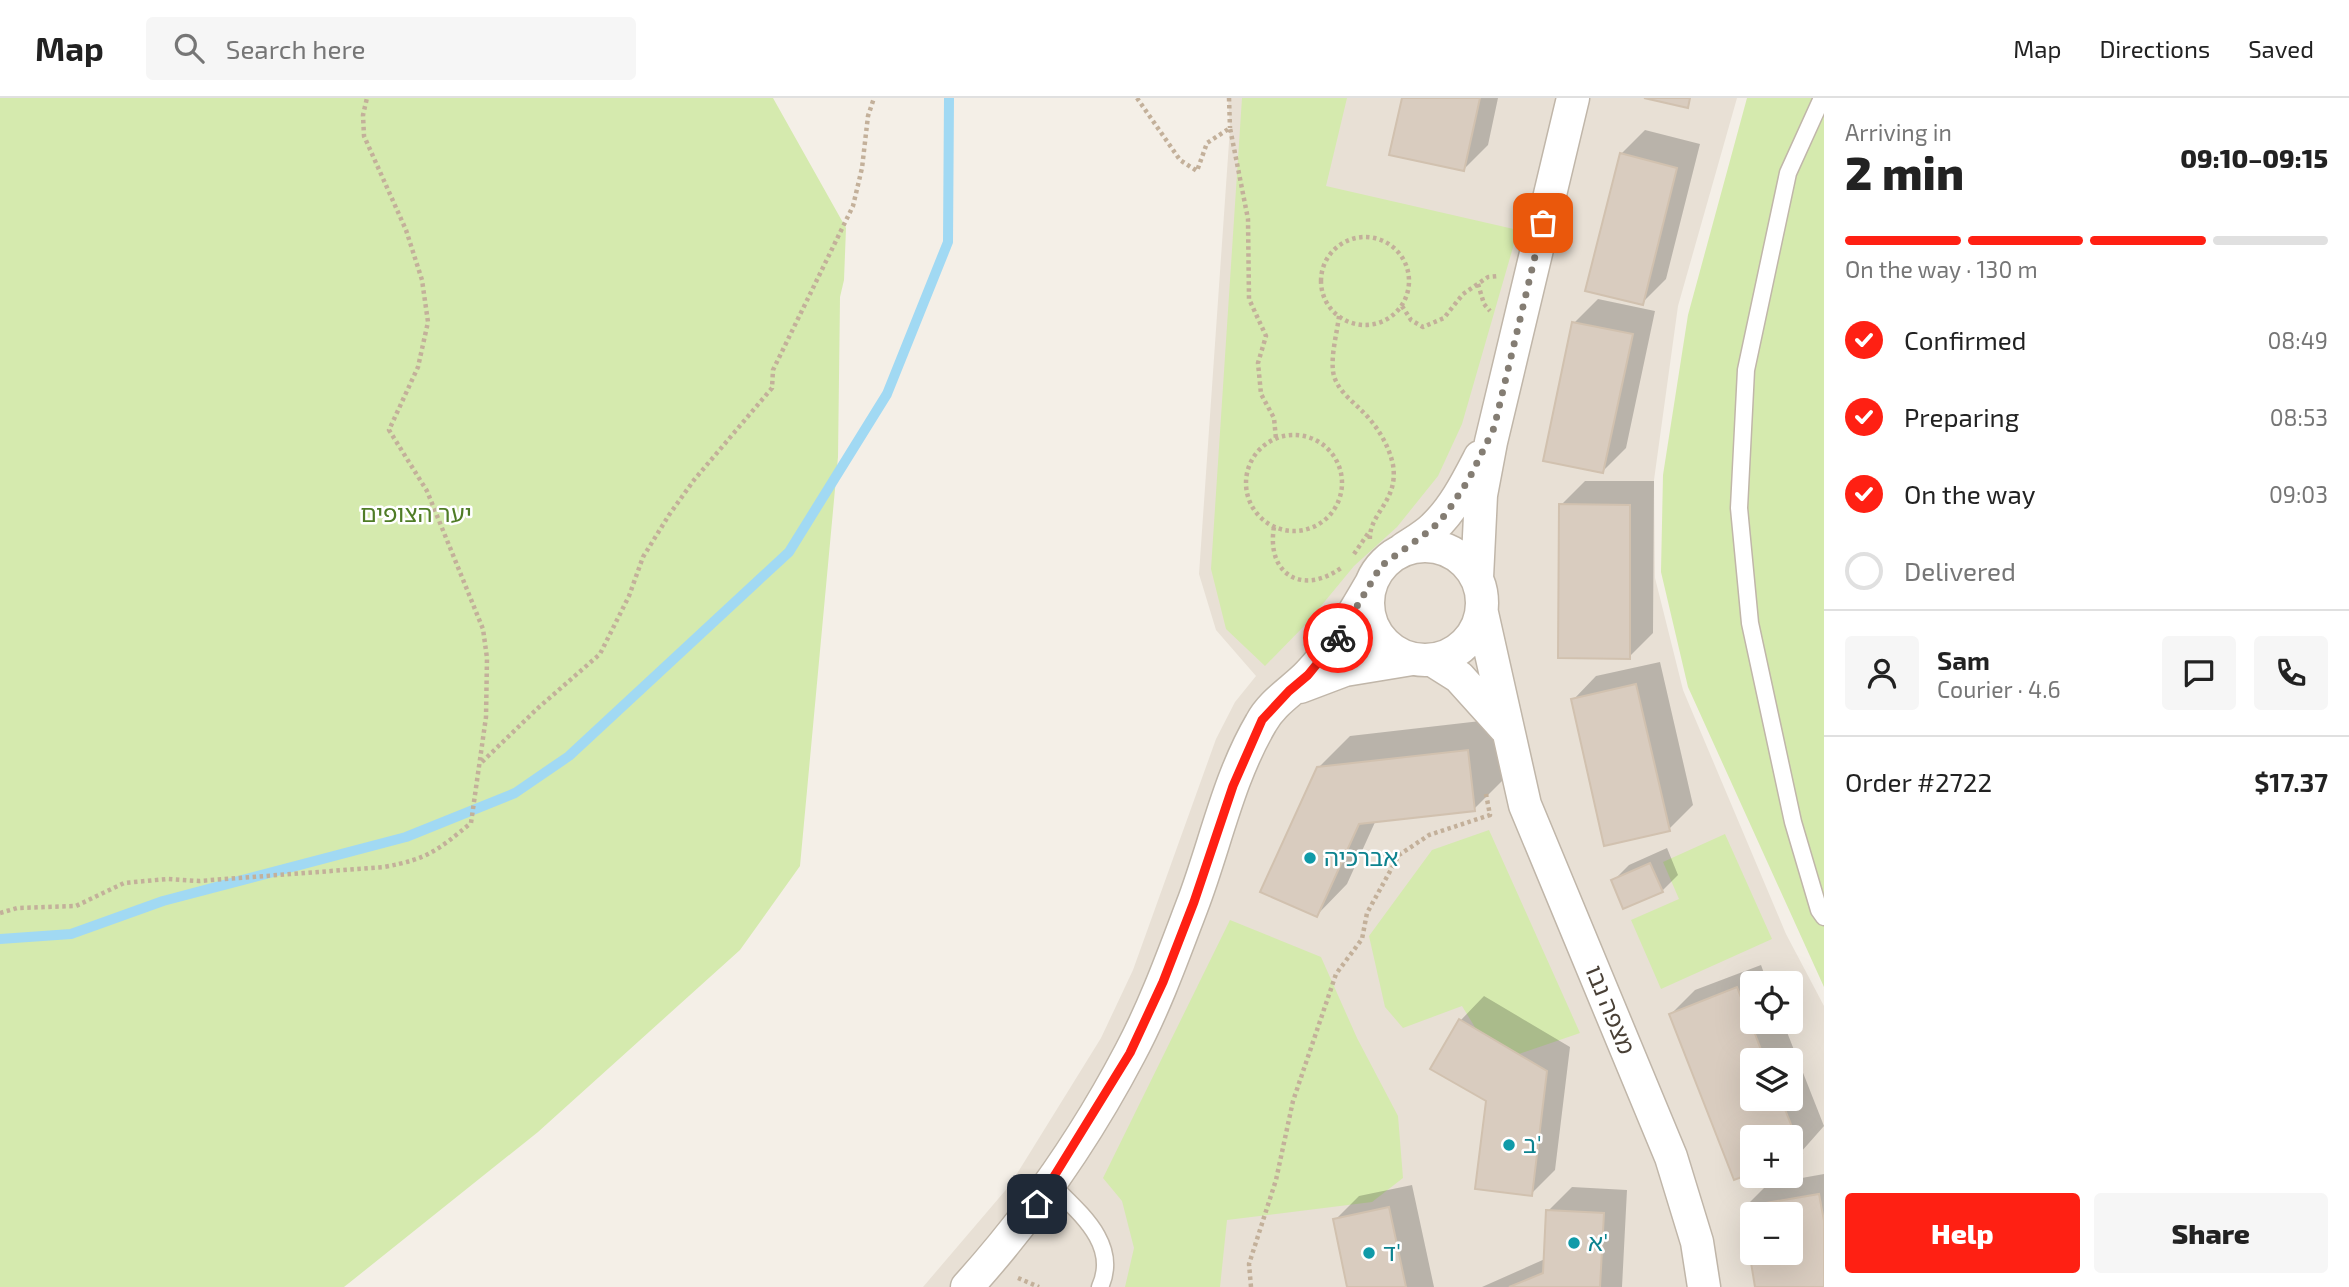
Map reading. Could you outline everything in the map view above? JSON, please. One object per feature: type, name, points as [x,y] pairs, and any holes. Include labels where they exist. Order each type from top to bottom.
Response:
[{"type":"street","points":[[1289,691],[1345,670],[1451,654],[1465,644],[1476,630],[1482,613],[1482,595],[1477,578],[1481,495],[1494,428],[1573,98]]},
{"type":"street","points":[[967,1287],[1037,1204],[1130,1053],[1163,982],[1246,752],[1262,720],[1308,675],[1336,641],[1381,566],[1432,529],[1446,514],[1469,479],[1494,428]]},
{"type":"street","points":[[1397,554],[1415,547],[1434,547],[1452,553],[1466,564],[1477,578]]},
{"type":"street","points":[[1372,582],[1369,611],[1379,638],[1394,651],[1422,659]]},
{"type":"street","name":"מצפה נבו","points":[[1482,613],[1525,805],[1671,1157],[1697,1242],[1704,1287]]},
{"type":"street","name":"מצפה נבו","points":[[1422,659],[1459,677],[1510,734]]},
{"type":"lane","points":[[1822,98],[1788,173],[1746,370],[1739,508],[1751,623],[1793,822],[1819,910],[1824,917]]},
{"type":"lane","points":[[1050,1183],[1096,1231],[1105,1251],[1100,1287]]},
{"type":"path","points":[[0,913],[17,908],[76,906],[124,883],[167,879],[199,881],[384,867],[414,862],[437,851],[471,823],[486,718],[487,659],[483,629],[426,491],[389,430],[418,367],[428,323],[422,280],[406,230],[364,136],[363,115],[367,98]]},
{"type":"path","points":[[481,763],[600,654],[629,596],[643,557],[669,515],[694,480],[772,388],[774,370],[853,206],[862,168],[868,116],[874,98]]},
{"type":"path","points":[[1137,98],[1180,160],[1197,172],[1207,143],[1230,128]]},
{"type":"path","points":[[1229,98],[1230,128],[1248,219],[1250,299],[1266,336],[1258,363],[1261,394],[1274,418],[1276,439]]},
{"type":"path","points":[[1372,237],[1386,242],[1398,252],[1406,264],[1408,293],[1402,306],[1392,316],[1366,325],[1352,323],[1339,316],[1329,306],[1323,293],[1321,278],[1325,264],[1333,252],[1344,243],[1372,237]]},
{"type":"path","points":[[1402,306],[1410,320],[1423,327],[1444,318],[1462,294],[1488,277],[1531,273]]},
{"type":"path","points":[[1274,527],[1272,541],[1278,565],[1286,575],[1298,581],[1332,575],[1350,561],[1393,491],[1393,468],[1388,446],[1363,411],[1345,396],[1333,372],[1339,316]]},
{"type":"path","points":[[1291,435],[1307,437],[1321,443],[1336,461],[1342,484],[1332,513],[1306,530],[1290,531],[1274,527],[1261,518],[1252,506],[1247,491],[1247,475],[1253,460],[1262,448],[1276,439],[1291,435]]},
{"type":"path","points":[[1369,531],[1372,582]]},
{"type":"path","points":[[1251,1287],[1249,1264],[1276,1180],[1293,1101],[1336,974],[1362,939],[1367,913],[1399,855],[1429,835],[1459,824]]},
{"type":"shaded area","points":[[1228,98],[1737,98],[1678,306],[1654,480],[1655,578],[1683,690],[1786,934],[1824,1006],[1824,1287],[923,1287],[1010,1185],[1101,1038],[1133,970],[1216,739],[1235,702],[1256,676],[1216,630],[1199,574],[1230,128]]},
{"type":"green space","name":"יער הצופים","points":[[0,98],[773,98],[846,228],[844,280],[840,297],[838,457],[800,866],[740,950],[538,1132],[344,1287],[0,1287]]},
{"type":"green space","points":[[1242,98],[1347,98],[1326,186],[1518,230],[1462,424],[1438,476],[1397,527],[1354,566],[1307,623],[1265,666],[1226,629],[1211,569]]},
{"type":"green space","points":[[1747,98],[1824,98],[1824,987],[1688,687],[1661,572],[1663,475],[1688,315]]},
{"type":"green space","points":[[1489,830],[1580,1033],[1519,1054],[1476,1029],[1462,1006],[1403,1028],[1385,1007],[1369,936],[1432,850]]},
{"type":"green space","points":[[1725,834],[1772,939],[1661,989],[1631,920],[1679,899],[1663,862]]},
{"type":"green space","points":[[1230,920],[1321,957],[1357,1038],[1398,1116],[1403,1178],[1372,1202],[1227,1220],[1220,1287],[1125,1287],[1134,1248],[1122,1201],[1103,1178]]},
{"type":"building","points":[[1402,98],[1480,98],[1464,171],[1389,155]]},
{"type":"building","points":[[1644,98],[1690,98],[1688,108]]},
{"type":"building","points":[[1620,153],[1677,168],[1643,305],[1585,291]]},
{"type":"building","points":[[1572,322],[1633,334],[1603,473],[1543,461]]},
{"type":"building","points":[[1559,504],[1630,505],[1630,659],[1558,658]]},
{"type":"building","points":[[1636,684],[1670,831],[1604,846],[1571,699]]},
{"type":"building","name":"אברכיה","points":[[1468,750],[1475,811],[1359,824],[1317,917],[1260,892],[1317,767]]},
{"type":"building","points":[[1650,863],[1663,892],[1623,909],[1611,880]]},
{"type":"building","points":[[1737,987],[1740,995],[1740,1034],[1755,1034],[1760,1048],[1740,1048],[1740,1111],[1786,1111],[1791,1125],[1740,1125],[1740,1178],[1734,1180],[1669,1014]]},
{"type":"building","name":"ב'","points":[[1459,1019],[1547,1071],[1532,1196],[1475,1189],[1486,1101],[1430,1069]]},
{"type":"building","points":[[1819,1194],[1824,1221],[1824,1287],[1755,1287],[1751,1265],[1803,1265],[1803,1202],[1772,1202]]},
{"type":"building","name":"ד'","points":[[1389,1207],[1406,1287],[1347,1287],[1333,1219]]},
{"type":"building","name":"א'","points":[[1546,1210],[1604,1213],[1600,1287],[1509,1287],[1543,1273]]},
{"type":"waterway","points":[[0,939],[71,934],[163,901],[406,837],[515,793],[569,756],[789,552],[887,394],[948,242],[949,98]]},
{"type":"way so far","points":[[1338,638],[1381,566],[1432,529],[1446,514],[1469,479],[1494,428],[1543,223]]},
{"type":"place","name":"אברכיה","points":[[1310,858]]},
{"type":"place","name":"ב'","points":[[1509,1145]]},
{"type":"place","name":"א'","points":[[1574,1243]]},
{"type":"place","name":"ד'","points":[[1369,1253]]},
{"type":"route","points":[[1037,1204],[1130,1053],[1163,982],[1194,902],[1233,786],[1262,720],[1308,675],[1338,638]]}]
